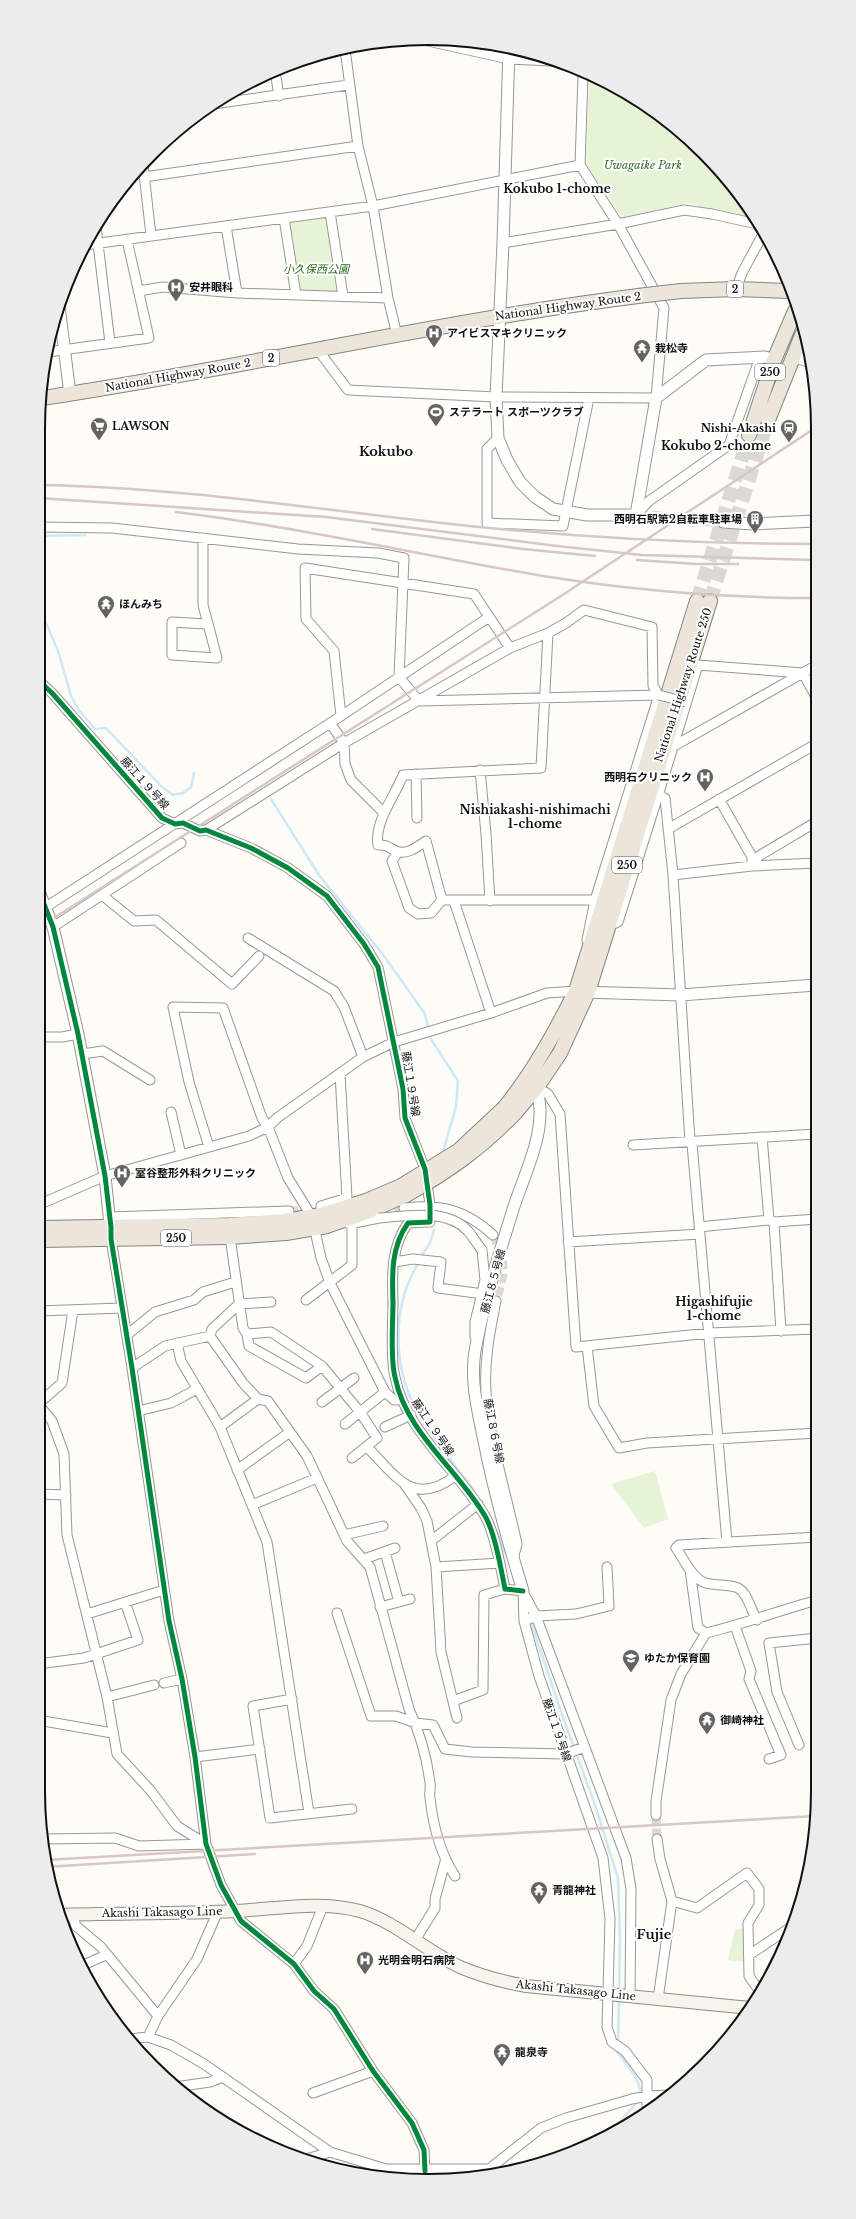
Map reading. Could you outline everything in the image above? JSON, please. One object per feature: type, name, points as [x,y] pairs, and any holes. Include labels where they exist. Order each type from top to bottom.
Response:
[{"type":"highway","name":"National Highway Route 2","points":[[46,397],[318,350],[499,316],[681,291],[736,289],[786,291]]},
{"type":"highway","name":"250","points":[[749,435],[774,360],[794,314]]},
{"type":"highway","name":"250","points":[[768,420],[800,338]]},
{"type":"highway","name":"National Highway Route 250","points":[[45,1239],[111,1228],[230,1237],[318,1222],[366,1201],[404,1197],[458,1151],[510,1110],[532,1084],[550,1042],[582,992],[609,926],[703,601],[584,965],[582,992]]},
{"type":"highway","name":"National Highway Route 250","points":[[45,1228],[111,1228],[318,1222]]},
{"type":"main road","name":"Akashi Takasago Line","points":[[65,1914],[234,1911],[324,1906],[360,1911],[460,1966],[501,1981],[526,1986],[744,2007]]},
{"type":"street","points":[[448,46],[509,60],[536,61]]},
{"type":"street","points":[[345,54],[348,85],[358,146],[373,206],[388,298],[397,335]]},
{"type":"street","points":[[509,54],[496,397],[498,438],[507,460],[520,482],[535,497],[553,509],[567,513],[636,515],[649,501],[729,445],[760,357]]},
{"type":"street","points":[[276,76],[279,96]]},
{"type":"street","points":[[583,78],[580,165],[618,224],[664,308],[656,398],[636,515]]},
{"type":"street","points":[[227,102],[348,85]]},
{"type":"street","points":[[144,177],[358,146]]},
{"type":"street","points":[[92,244],[151,235],[373,206],[580,165]]},
{"type":"street","points":[[144,171],[151,235]]},
{"type":"street","points":[[503,243],[618,224],[684,210],[712,214],[751,223]]},
{"type":"street","points":[[330,212],[343,296]]},
{"type":"street","points":[[284,218],[296,295]]},
{"type":"street","points":[[226,226],[237,293]]},
{"type":"street","points":[[97,235],[110,343]]},
{"type":"street","points":[[736,289],[742,273],[761,239]]},
{"type":"street","points":[[52,351],[149,338],[127,240]]},
{"type":"street","points":[[138,291],[163,287],[237,293],[388,298]]},
{"type":"street","points":[[61,320],[70,394]]},
{"type":"street","points":[[318,350],[348,390],[496,397],[656,398],[706,360],[760,357],[774,360]]},
{"type":"street","points":[[794,356],[805,360]]},
{"type":"street","points":[[498,438],[487,449],[487,523],[563,526],[567,513],[589,398]]},
{"type":"street","points":[[723,522],[753,524],[811,521]]},
{"type":"street","points":[[45,527],[112,528],[298,549],[378,553],[404,558],[399,677],[419,701]]},
{"type":"street","points":[[203,538],[202,605],[206,624],[217,658],[172,655],[172,622],[206,624]]},
{"type":"street","points":[[341,716],[334,651],[306,619],[305,568],[474,594],[510,648]]},
{"type":"street","points":[[206,830],[344,743],[510,648],[548,633],[566,623],[584,610],[652,627],[653,686],[659,695]]},
{"type":"street","points":[[45,896],[176,824],[489,617]]},
{"type":"street","points":[[442,900],[426,841],[409,852],[398,852],[387,844],[378,845],[376,835],[384,813],[395,795],[403,775],[541,768],[548,633]]},
{"type":"street","points":[[609,926],[618,922],[698,665],[803,673]]},
{"type":"street","points":[[674,746],[811,668]]},
{"type":"street","points":[[803,673],[811,688]]},
{"type":"street","name":"藤江１９号線","points":[[45,686],[162,818],[176,824],[183,823],[200,831],[206,830],[251,848],[288,868],[327,896],[364,944],[378,967],[403,1089],[405,1118],[425,1169],[430,1206],[430,1222],[408,1223],[400,1235],[394,1262],[392,1280],[394,1377],[402,1400],[430,1445],[478,1504],[486,1518],[500,1563],[505,1589]]},
{"type":"street","points":[[419,701],[659,695],[686,702]]},
{"type":"street","points":[[584,965],[588,931],[595,900],[659,695]]},
{"type":"street","points":[[330,723],[344,743],[345,764],[351,780],[384,813]]},
{"type":"street","points":[[668,829],[811,747]]},
{"type":"street","points":[[480,770],[490,901]]},
{"type":"street","points":[[416,774],[418,818]]},
{"type":"street","points":[[658,796],[665,798],[673,875],[690,1141],[692,1144],[700,1230],[727,1542]]},
{"type":"street","points":[[719,799],[752,857],[752,866]]},
{"type":"street","points":[[752,866],[759,856],[811,825]]},
{"type":"street","points":[[53,927],[181,843]]},
{"type":"street","points":[[398,852],[392,861],[409,908],[418,914],[432,913],[442,900]]},
{"type":"street","points":[[673,875],[752,866],[811,863]]},
{"type":"street","points":[[102,895],[134,920],[156,920],[232,984],[259,956]]},
{"type":"street","points":[[442,900],[595,900]]},
{"type":"street","points":[[454,901],[491,1013]]},
{"type":"street","points":[[45,908],[53,927],[78,1034],[105,1176],[122,1308],[164,1590],[169,1622],[182,1679],[195,1757],[206,1844],[221,1885],[234,1911],[241,1921],[294,1964],[314,1991],[334,2009],[373,2071],[413,2124],[424,2150],[425,2171]]},
{"type":"street","points":[[248,938],[334,991],[344,1007],[363,1057]]},
{"type":"street","points":[[45,1202],[105,1176],[249,1136],[268,1126],[363,1057],[394,1042],[491,1013],[547,993],[582,992],[681,995],[811,985]]},
{"type":"street","points":[[209,1147],[189,1082],[173,1007],[223,1008],[262,1118],[268,1126],[288,1178],[318,1222],[342,1227],[352,1223],[379,1218],[436,1216],[452,1219],[467,1230],[482,1250],[485,1280],[475,1322],[475,1352]]},
{"type":"street","points":[[45,1037],[62,1037],[78,1034]]},
{"type":"street","points":[[82,1054],[103,1051],[150,1080]]},
{"type":"street","points":[[340,1074],[347,1198],[321,1206],[318,1222],[330,1283],[385,1392],[394,1400],[402,1400]]},
{"type":"street","points":[[532,1084],[548,1094],[560,1114],[576,1347],[709,1333],[811,1329]]},
{"type":"street","name":"藤江８５号線","points":[[523,1591],[513,1560],[495,1490],[476,1401],[475,1352],[511,1216],[536,1135],[540,1112],[532,1084]]},
{"type":"street","points":[[172,1112],[181,1155]]},
{"type":"street","points":[[633,1145],[811,1134]]},
{"type":"street","points":[[762,1137],[772,1221],[781,1331]]},
{"type":"street","points":[[404,1197],[430,1206],[457,1211],[482,1225],[493,1235]]},
{"type":"street","points":[[111,1228],[289,1211]]},
{"type":"street","points":[[568,1242],[700,1230],[772,1221],[811,1219]]},
{"type":"street","points":[[306,1300],[352,1265],[352,1223]]},
{"type":"street","points":[[230,1237],[235,1282],[243,1328],[248,1334],[250,1346],[306,1378],[322,1366]]},
{"type":"street","points":[[394,1262],[413,1259],[441,1262],[438,1288],[476,1294]]},
{"type":"street","points":[[127,1335],[155,1312],[194,1300],[203,1292],[235,1282]]},
{"type":"street","name":"藤江８６号線","points":[[496,1301],[486,1363],[486,1392],[490,1423],[517,1544],[513,1560]]},
{"type":"street","points":[[210,1336],[212,1329],[239,1304],[271,1302]]},
{"type":"street","points":[[45,1311],[122,1308]]},
{"type":"street","points":[[45,1398],[62,1383],[73,1310]]},
{"type":"street","points":[[248,1334],[270,1332],[322,1366],[360,1412],[376,1438],[352,1458]]},
{"type":"street","points":[[132,1368],[165,1346],[210,1336]]},
{"type":"street","points":[[210,1336],[243,1383],[258,1399],[268,1401],[307,1456],[344,1535],[370,1567],[409,1709],[416,1723],[430,1783],[430,1797],[438,1840],[445,1862],[455,1876]]},
{"type":"street","points":[[177,1343],[181,1361],[220,1427],[267,1542],[308,1813]]},
{"type":"street","points":[[587,1346],[594,1406],[619,1448],[647,1443],[811,1433]]},
{"type":"street","points":[[322,1402],[354,1378]]},
{"type":"street","points":[[138,1411],[171,1403],[197,1389]]},
{"type":"street","points":[[345,1424],[385,1392]]},
{"type":"street","points":[[220,1427],[258,1399]]},
{"type":"street","points":[[45,1412],[52,1421],[64,1454],[67,1535],[107,1697],[112,1733],[117,1754],[151,1791],[177,1826],[206,1844]]},
{"type":"street","points":[[386,1427],[411,1415]]},
{"type":"street","points":[[237,1470],[290,1432]]},
{"type":"street","points":[[367,1447],[405,1486],[421,1508],[427,1521],[436,1567],[441,1652],[457,1718]]},
{"type":"street","points":[[405,1486],[429,1490],[442,1487],[455,1476]]},
{"type":"street","points":[[252,1505],[317,1478]]},
{"type":"street","points":[[45,1494],[66,1495]]},
{"type":"street","points":[[431,1541],[478,1504]]},
{"type":"street","points":[[344,1535],[383,1526]]},
{"type":"street","points":[[757,1620],[751,1611],[745,1596],[738,1588],[704,1582],[690,1570],[676,1548],[679,1545],[811,1536]]},
{"type":"street","points":[[364,1559],[395,1548]]},
{"type":"street","points":[[385,1552],[399,1602]]},
{"type":"street","points":[[436,1567],[500,1563]]},
{"type":"street","points":[[524,1621],[536,1616],[576,1614],[610,1606],[607,1567]]},
{"type":"street","points":[[690,1570],[698,1628],[706,1634]]},
{"type":"street","points":[[453,1701],[483,1690],[484,1595],[505,1589],[523,1591],[536,1616],[626,1858],[631,1889],[619,1996],[607,2027],[612,2042],[625,2051],[647,2080],[647,2105]]},
{"type":"street","points":[[87,1614],[164,1590]]},
{"type":"street","name":"藤江１９号線","points":[[523,1591],[524,1621],[539,1676],[603,1858],[619,1996]]},
{"type":"street","points":[[380,1607],[410,1599]]},
{"type":"street","points":[[45,1663],[97,1655],[138,1640],[125,1602]]},
{"type":"street","points":[[656,1815],[656,1801],[671,1700],[681,1674],[706,1634],[757,1620],[774,1612],[811,1602]]},
{"type":"street","points":[[337,1613],[371,1716],[396,1716],[416,1723],[433,1725],[445,1749],[472,1752],[566,1754],[584,1747]]},
{"type":"street","points":[[735,1626],[751,1671],[749,1679],[781,1755],[769,1760]]},
{"type":"street","points":[[799,1745],[777,1692],[769,1643],[811,1639]]},
{"type":"street","points":[[164,1683],[182,1679]]},
{"type":"street","points":[[107,1697],[154,1685]]},
{"type":"street","points":[[292,1700],[253,1706],[270,1818],[308,1813],[352,1810]]},
{"type":"street","points":[[45,1721],[112,1733]]},
{"type":"street","points":[[195,1757],[260,1749]]},
{"type":"street","points":[[48,1839],[115,1838],[139,1846],[206,1844]]},
{"type":"street","points":[[657,1839],[660,1859],[672,1901],[658,2000]]},
{"type":"street","points":[[415,1940],[435,1908],[434,1899],[445,1862]]},
{"type":"street","points":[[672,1901],[697,1908],[747,1873],[759,1888],[759,1905],[748,1923],[749,1976],[757,1987]]},
{"type":"street","points":[[294,1964],[307,1946],[324,1906]]},
{"type":"street","points":[[148,2037],[158,2016],[197,1958],[218,1911]]},
{"type":"street","points":[[72,1914],[76,1926],[101,1946],[106,1955],[158,2016]]},
{"type":"street","points":[[749,1955],[784,1931]]},
{"type":"street","points":[[86,1964],[106,1955]]},
{"type":"street","points":[[135,2038],[148,2037],[171,2045],[223,2077],[330,2152],[386,2169],[425,2171],[489,2169],[541,2128],[566,2118],[632,2099],[647,2096],[660,2096]]},
{"type":"street","points":[[313,2093],[373,2071]]},
{"type":"street","points":[[183,2086],[210,2082],[223,2077]]},
{"type":"street","points":[[314,2157],[330,2152]]},
{"type":"green space","points":[[471,47],[500,51],[497,54]]},
{"type":"green space","name":"Uwagaike Park","points":[[589,80],[620,96],[661,124],[681,140],[716,175],[747,217],[686,203],[624,217],[619,213],[586,164]]},
{"type":"green space","name":"小久保西公園","points":[[328,217],[340,288],[338,291],[298,291],[289,221]]},
{"type":"green space","points":[[655,1471],[668,1519],[644,1528],[611,1484]]},
{"type":"green space","points":[[746,1928],[744,1962],[728,1960],[735,1929]]},
{"type":"waterway","points":[[45,536],[85,535]]},
{"type":"waterway","points":[[45,623],[59,654],[71,696],[78,709],[95,729],[106,728],[161,786],[173,795],[183,793],[191,787],[194,773]]},
{"type":"waterway","points":[[271,799],[319,875],[384,956],[425,1014],[431,1039],[458,1081],[456,1107],[442,1155]]},
{"type":"waterway","points":[[421,1257],[430,1243],[434,1230]]},
{"type":"waterway","points":[[419,1262],[403,1298],[400,1318],[398,1338],[404,1378],[410,1397],[425,1425],[474,1491]]},
{"type":"waterway","points":[[493,1523],[507,1557]]},
{"type":"waterway","points":[[527,1610],[560,1709],[594,1802],[618,1878],[620,1939],[619,1992]]},
{"type":"waterway","points":[[618,2042],[619,1999]]},
{"type":"waterway","points":[[618,2049],[617,2052],[629,2067],[639,2084],[640,2096]]},
{"type":"waterway","points":[[618,2124],[639,2100]]},
{"type":"tunnel","points":[[710,601],[768,420]]},
{"type":"tunnel","points":[[697,601],[749,435]]},
{"type":"tunnel","points":[[636,515],[723,522]]},
{"type":"tunnel","points":[[380,1209],[404,1208]]},
{"type":"tunnel","points":[[289,1211],[314,1210]]},
{"type":"tunnel","points":[[493,1235],[501,1253],[503,1268],[503,1275],[496,1301]]},
{"type":"tunnel","points":[[656,1815],[657,1839]]},
{"type":"railway","points":[[45,924],[561,596],[811,431]]},
{"type":"railway","points":[[45,485],[149,490],[204,495],[479,527],[563,534],[689,542],[811,544]]},
{"type":"railway","points":[[45,498],[326,517],[557,546],[642,555],[811,560]]},
{"type":"railway","points":[[176,512],[267,525],[537,575],[606,585],[710,595],[811,598]]},
{"type":"railway","points":[[372,529],[523,549],[595,556]]},
{"type":"railway","points":[[637,560],[696,564],[738,564]]},
{"type":"railway","points":[[51,1860],[810,1816]]},
{"type":"railway","points":[[52,1867],[255,1854]]},
{"type":"cycle path","points":[[45,686],[162,818],[175,824],[183,823],[200,831],[206,830],[251,848],[288,868],[327,896],[364,944],[378,967],[403,1089],[405,1118],[425,1169],[430,1205],[430,1222],[408,1223],[398,1242],[393,1271],[393,1369],[401,1397],[410,1416],[434,1450],[474,1499],[489,1523],[495,1541],[505,1589],[523,1591]]},
{"type":"cycle path","points":[[45,907],[53,927],[78,1034],[105,1176],[111,1239],[132,1368],[169,1621],[182,1679],[195,1757],[206,1844],[221,1885],[241,1921],[294,1964],[314,1991],[334,2009],[373,2071],[412,2123],[424,2150],[425,2171]]},
{"type":"place","name":"安井眼科","points":[[176,302]]},
{"type":"place","name":"アイビスマキクリニック","points":[[434,348]]},
{"type":"place","name":"栽松寺","points":[[642,363]]},
{"type":"place","name":"ステラート スポーツクラブ","points":[[436,427]]},
{"type":"place","name":"LAWSON","points":[[99,441]]},
{"type":"place","name":"Nishi-Akashi","points":[[789,443]]},
{"type":"place","name":"西明石駅第2自転車駐車場","points":[[755,534]]},
{"type":"place","name":"ほんみち","points":[[106,619]]},
{"type":"place","name":"西明石クリニック","points":[[705,792]]},
{"type":"place","name":"室谷整形外科クリニック","points":[[122,1188]]},
{"type":"place","name":"ゆたか保育園","points":[[631,1673]]},
{"type":"place","name":"御崎神社","points":[[707,1735]]},
{"type":"place","name":"青龍神社","points":[[539,1905]]},
{"type":"place","name":"光明会明石病院","points":[[365,1975]]},
{"type":"place","name":"龍泉寺","points":[[502,2067]]},
{"type":"district","name":"Kokubo 1-chome","points":[[557,189]]},
{"type":"district","name":"Kokubo 2-chome","points":[[716,446]]},
{"type":"district","name":"Kokubo","points":[[386,451]]},
{"type":"district","name":"Nishiakashi-nishimachi 1-chome","points":[[535,817]]},
{"type":"district","name":"Higashifujie 1-chome","points":[[714,1309]]},
{"type":"district","name":"Fujie","points":[[654,1934]]}]
